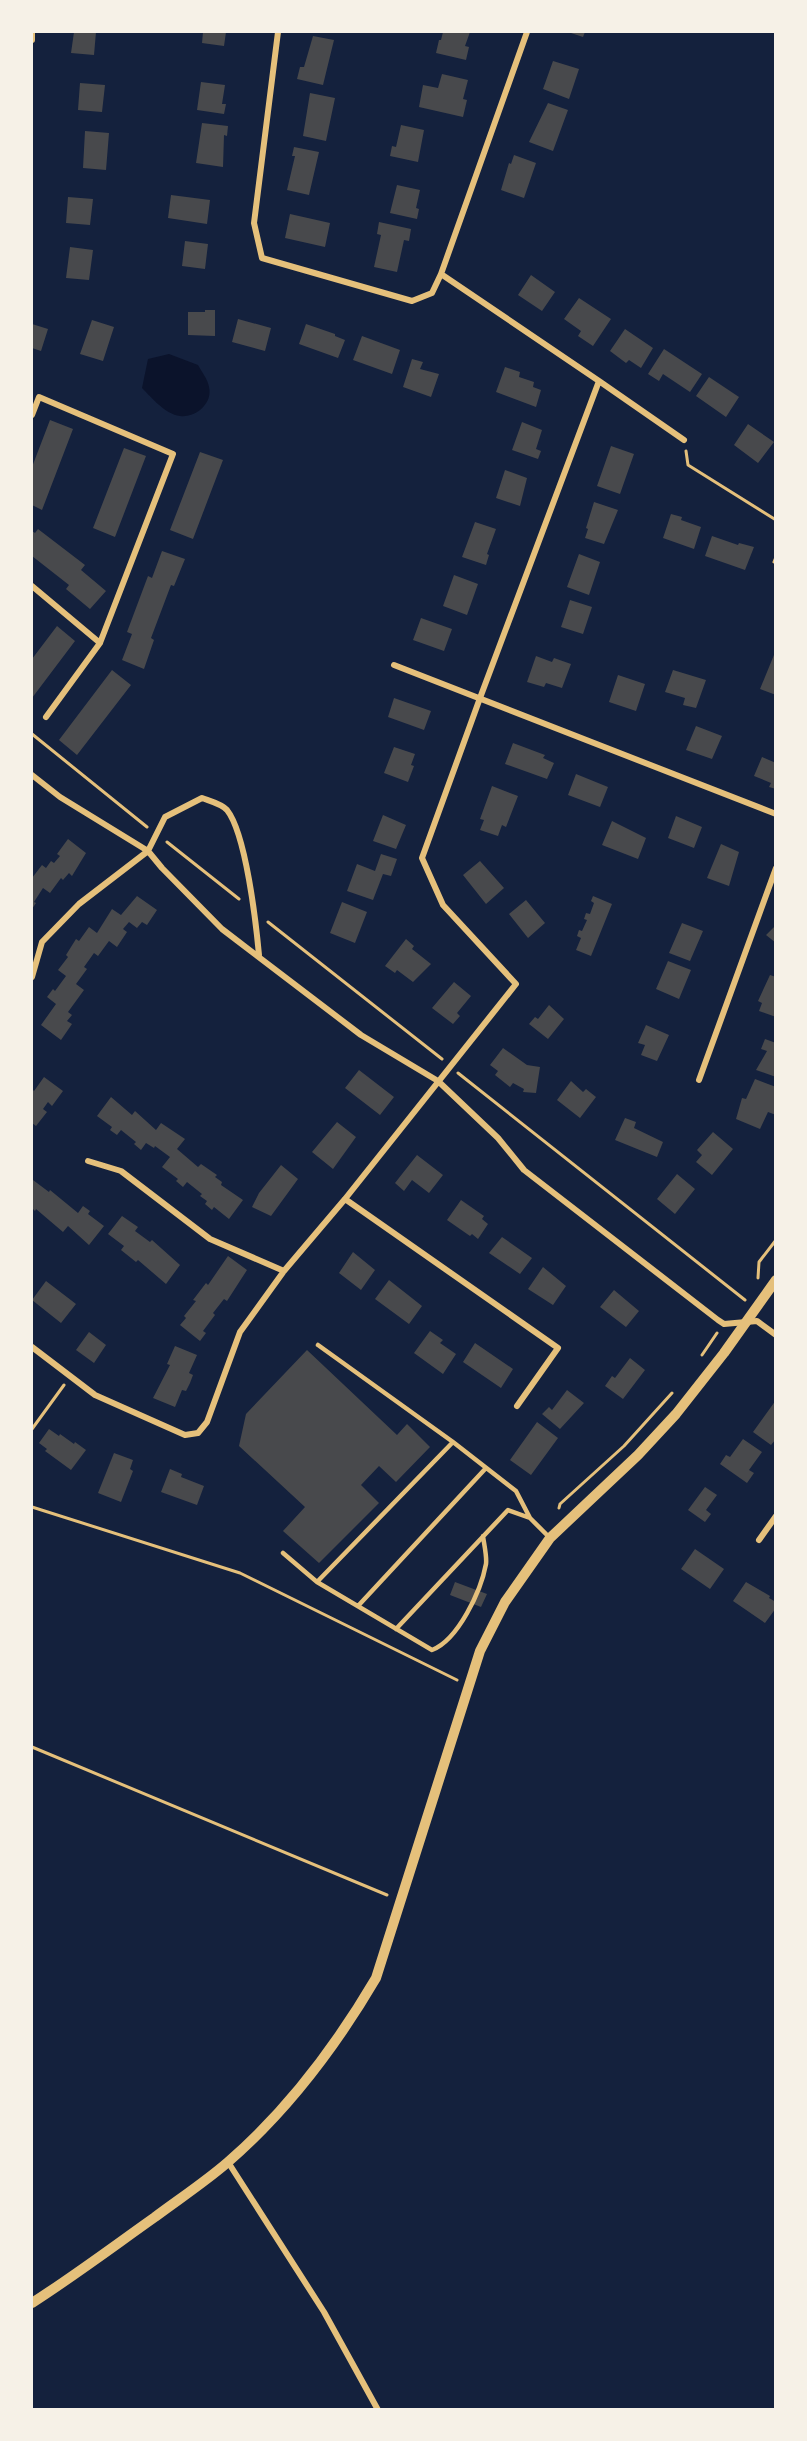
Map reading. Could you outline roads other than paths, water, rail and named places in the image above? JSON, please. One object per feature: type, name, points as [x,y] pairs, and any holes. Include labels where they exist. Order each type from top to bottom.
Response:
[{"type":"street","points":[[32,32],[32,39]]},
{"type":"street","points":[[278,32],[254,223],[262,258],[412,301],[432,294],[441,274],[526,32]]},
{"type":"street","points":[[441,274],[684,440]]},
{"type":"street","points":[[32,1347],[95,1395],[185,1435],[198,1433],[207,1422],[240,1332],[284,1271],[345,1199],[516,984],[442,905],[422,858],[600,381]]},
{"type":"street","points":[[32,415],[39,397],[173,454],[100,643],[46,717]]},
{"type":"street","points":[[32,586],[100,643]]},
{"type":"street","points":[[394,664],[776,814]]},
{"type":"street","points":[[32,775],[60,797],[148,851],[222,929],[361,1035],[438,1081],[498,1138],[524,1170],[724,1324],[757,1321],[776,1335]]},
{"type":"street","points":[[32,977],[42,942],[79,904],[148,851],[165,817],[202,798],[225,808],[235,824],[255,912],[259,955]]},
{"type":"street","points":[[699,1080],[776,868]]},
{"type":"street","points":[[88,1161],[121,1172],[210,1239],[284,1271]]},
{"type":"street","points":[[345,1199],[558,1348],[517,1406]]},
{"type":"street","points":[[32,2303],[72,2277],[228,2162],[294,2095],[325,2058],[352,2019],[375,1978],[480,1651],[505,1602],[550,1538],[638,1455],[676,1414],[776,1280]]},
{"type":"street","points":[[759,1540],[776,1516]]},
{"type":"street","points":[[228,2162],[324,2313],[378,2409]]},
{"type":"lane","points":[[318,1345],[453,1442],[516,1491],[530,1518],[550,1538]]},
{"type":"lane","points":[[317,1582],[453,1442]]},
{"type":"lane","points":[[358,1606],[486,1468]]},
{"type":"lane","points":[[396,1629],[508,1510],[530,1518]]},
{"type":"lane","points":[[283,1553],[317,1582],[432,1650],[441,1646],[467,1615],[486,1563],[483,1536]]},
{"type":"water","points":[[169,354],[198,365],[209,387],[210,393],[206,404],[192,415],[174,415],[159,405],[142,388],[148,359]]}]
